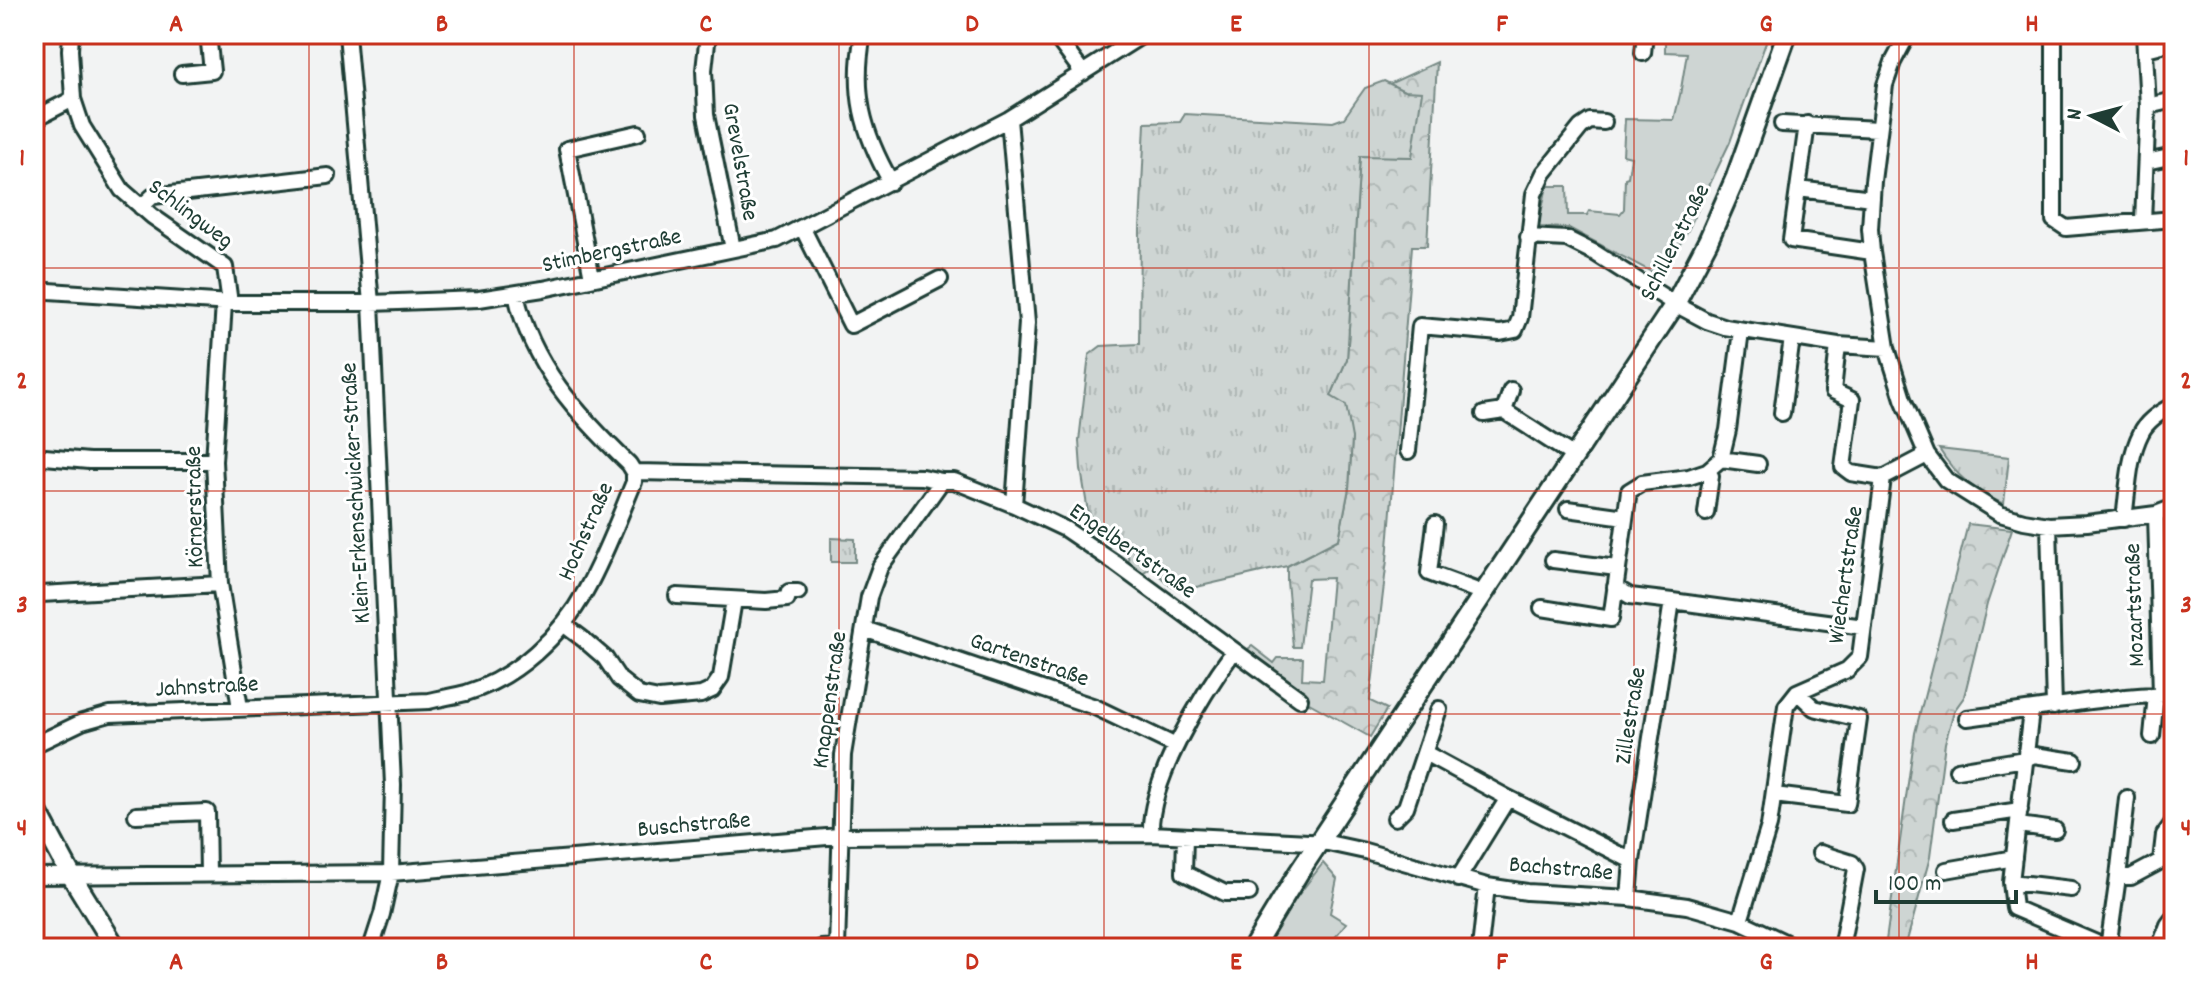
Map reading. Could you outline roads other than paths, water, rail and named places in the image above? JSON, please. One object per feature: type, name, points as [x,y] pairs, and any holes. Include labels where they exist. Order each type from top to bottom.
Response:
[{"type":"main road","name":"Schillerstraße","points":[[1253,948],[1675,304],[1708,241],[1736,177],[1787,34]]},
{"type":"main road","points":[[34,806],[71,875],[116,948]]},
{"type":"street","name":"Schlingweg","points":[[71,34],[73,99],[82,126],[122,190],[225,267],[227,303]]},
{"type":"street","points":[[182,74],[212,71],[208,34]]},
{"type":"street","name":"Klein-Erkenschwicker-Straße","points":[[347,34],[371,303],[393,785],[391,873],[371,948]]},
{"type":"street","name":"Grevelstraße","points":[[708,34],[704,70],[706,115],[733,249]]},
{"type":"street","points":[[863,34],[857,65],[858,97],[867,132],[891,182]]},
{"type":"street","points":[[1054,34],[1083,73]]},
{"type":"street","name":"Stimbergstraße","points":[[34,290],[227,303],[480,299],[777,240],[1009,119],[1144,34]]},
{"type":"street","points":[[1643,53],[1645,34]]},
{"type":"street","points":[[2054,34],[2054,220],[2066,228],[2174,219]]},
{"type":"street","points":[[1904,36],[1885,85],[1878,129],[1870,229],[1887,348],[1903,399],[1927,455],[1946,480],[1991,509],[2024,521],[2049,525],[2124,519],[2156,514],[2174,507]]},
{"type":"street","points":[[2143,221],[2148,106],[2145,41],[2174,42]]},
{"type":"street","points":[[34,119],[73,99]]},
{"type":"street","points":[[2148,106],[2174,100]]},
{"type":"street","points":[[1009,119],[1027,323],[1014,505]]},
{"type":"street","points":[[1408,451],[1420,326],[1500,333],[1515,330],[1520,318],[1534,194],[1544,173],[1581,127],[1590,121],[1604,122]]},
{"type":"street","points":[[1782,124],[1878,129]]},
{"type":"street","points":[[1807,124],[1791,240],[1872,252]]},
{"type":"street","points":[[592,278],[567,149],[638,133]]},
{"type":"street","points":[[2146,162],[2174,156]]},
{"type":"street","points":[[141,207],[153,196],[328,176]]},
{"type":"street","points":[[1798,189],[1872,198]]},
{"type":"street","points":[[802,227],[851,325],[940,279]]},
{"type":"street","points":[[1528,237],[1567,239],[1707,321],[1741,331],[1838,345],[1887,348]]},
{"type":"street","name":"Hochstraße","points":[[389,702],[429,701],[466,693],[516,669],[535,653],[563,624],[586,590],[634,482],[634,472],[629,464],[586,422],[555,383],[529,337],[516,294]]},
{"type":"street","name":"Körnerstraße","points":[[227,303],[214,461],[220,584],[240,708]]},
{"type":"street","points":[[1542,608],[1611,619],[1629,491],[1642,483],[1689,477],[1707,471],[1721,459],[1728,430],[1741,331]]},
{"type":"street","points":[[1782,413],[1792,338]]},
{"type":"street","points":[[1838,345],[1833,391],[1852,400],[1843,467],[1851,473],[1883,478]]},
{"type":"street","points":[[1504,411],[1511,390]]},
{"type":"street","points":[[2124,519],[2133,458],[2142,430],[2174,405]]},
{"type":"street","points":[[1484,414],[1504,411],[1574,456]]},
{"type":"street","name":"Wiechertstraße","points":[[1797,692],[1847,670],[1860,657],[1883,478],[1927,455]]},
{"type":"street","points":[[34,456],[89,461],[214,461]]},
{"type":"street","points":[[1721,459],[1758,464]]},
{"type":"street","points":[[1706,513],[1711,476],[1707,471]]},
{"type":"street","name":"Engelbertstraße","points":[[634,472],[922,477],[954,481],[1065,529],[1300,699]]},
{"type":"street","name":"Knappenstraße","points":[[837,948],[843,755],[869,597],[880,567],[942,481]]},
{"type":"street","points":[[1568,509],[1625,517]]},
{"type":"street","name":"Mozartstraße","points":[[2152,736],[2163,694],[2156,514]]},
{"type":"street","points":[[1435,524],[1429,573],[1483,593]]},
{"type":"street","points":[[2049,525],[2054,707]]},
{"type":"street","points":[[1553,560],[1617,568]]},
{"type":"street","points":[[34,596],[220,584]]},
{"type":"street","points":[[1615,587],[1630,596],[1864,627]]},
{"type":"street","points":[[677,596],[766,601],[787,599],[789,592],[798,592]]},
{"type":"street","points":[[563,624],[605,658],[619,679],[639,695],[659,699],[701,695],[712,690],[721,677],[734,600]]},
{"type":"street","name":"Zillestraße","points":[[1629,898],[1672,601]]},
{"type":"street","name":"Gartenstraße","points":[[864,629],[1095,707],[1176,746]]},
{"type":"street","points":[[1151,834],[1150,824],[1164,771],[1204,697],[1234,651]]},
{"type":"street","points":[[1740,921],[1769,826],[1786,706],[1797,692],[1814,708],[1859,719],[1847,804],[1774,795]]},
{"type":"street","points":[[1967,718],[2076,702],[2163,694]]},
{"type":"street","name":"Jahnstraße","points":[[34,745],[82,722],[110,714],[389,702]]},
{"type":"street","points":[[1395,818],[1406,807],[1439,709]]},
{"type":"street","points":[[2031,711],[2011,882],[2014,908],[2108,948],[2127,798]]},
{"type":"street","name":"Bachstraße","points":[[1425,753],[1632,861]]},
{"type":"street","points":[[1957,770],[2034,755],[2074,761]]},
{"type":"street","points":[[1458,879],[1508,798]]},
{"type":"street","points":[[1953,820],[2020,810]]},
{"type":"street","points":[[136,815],[207,812],[208,874]]},
{"type":"street","points":[[2118,877],[2131,877],[2161,861],[2164,835],[2174,821]]},
{"type":"street","points":[[2018,825],[2055,830]]},
{"type":"street","name":"Buschstraße","points":[[34,876],[391,873],[839,836],[1151,834],[1319,843]]},
{"type":"street","points":[[1185,836],[1184,873],[1225,893],[1249,893]]},
{"type":"street","name":"Bachstraße","points":[[1319,843],[1365,851],[1487,886],[1687,906],[1740,921],[1797,948]]},
{"type":"street","points":[[1820,853],[1852,863],[1856,869],[1841,948]]},
{"type":"street","points":[[1946,870],[2014,858]]},
{"type":"street","points":[[2011,882],[2071,889]]},
{"type":"street","points":[[1480,948],[1487,886]]},
{"type":"street","points":[[2159,948],[2174,917]]},
{"type":"street","points":[[821,948],[837,948]]},
{"type":"street","points":[[1379,948],[1390,948]]}]
